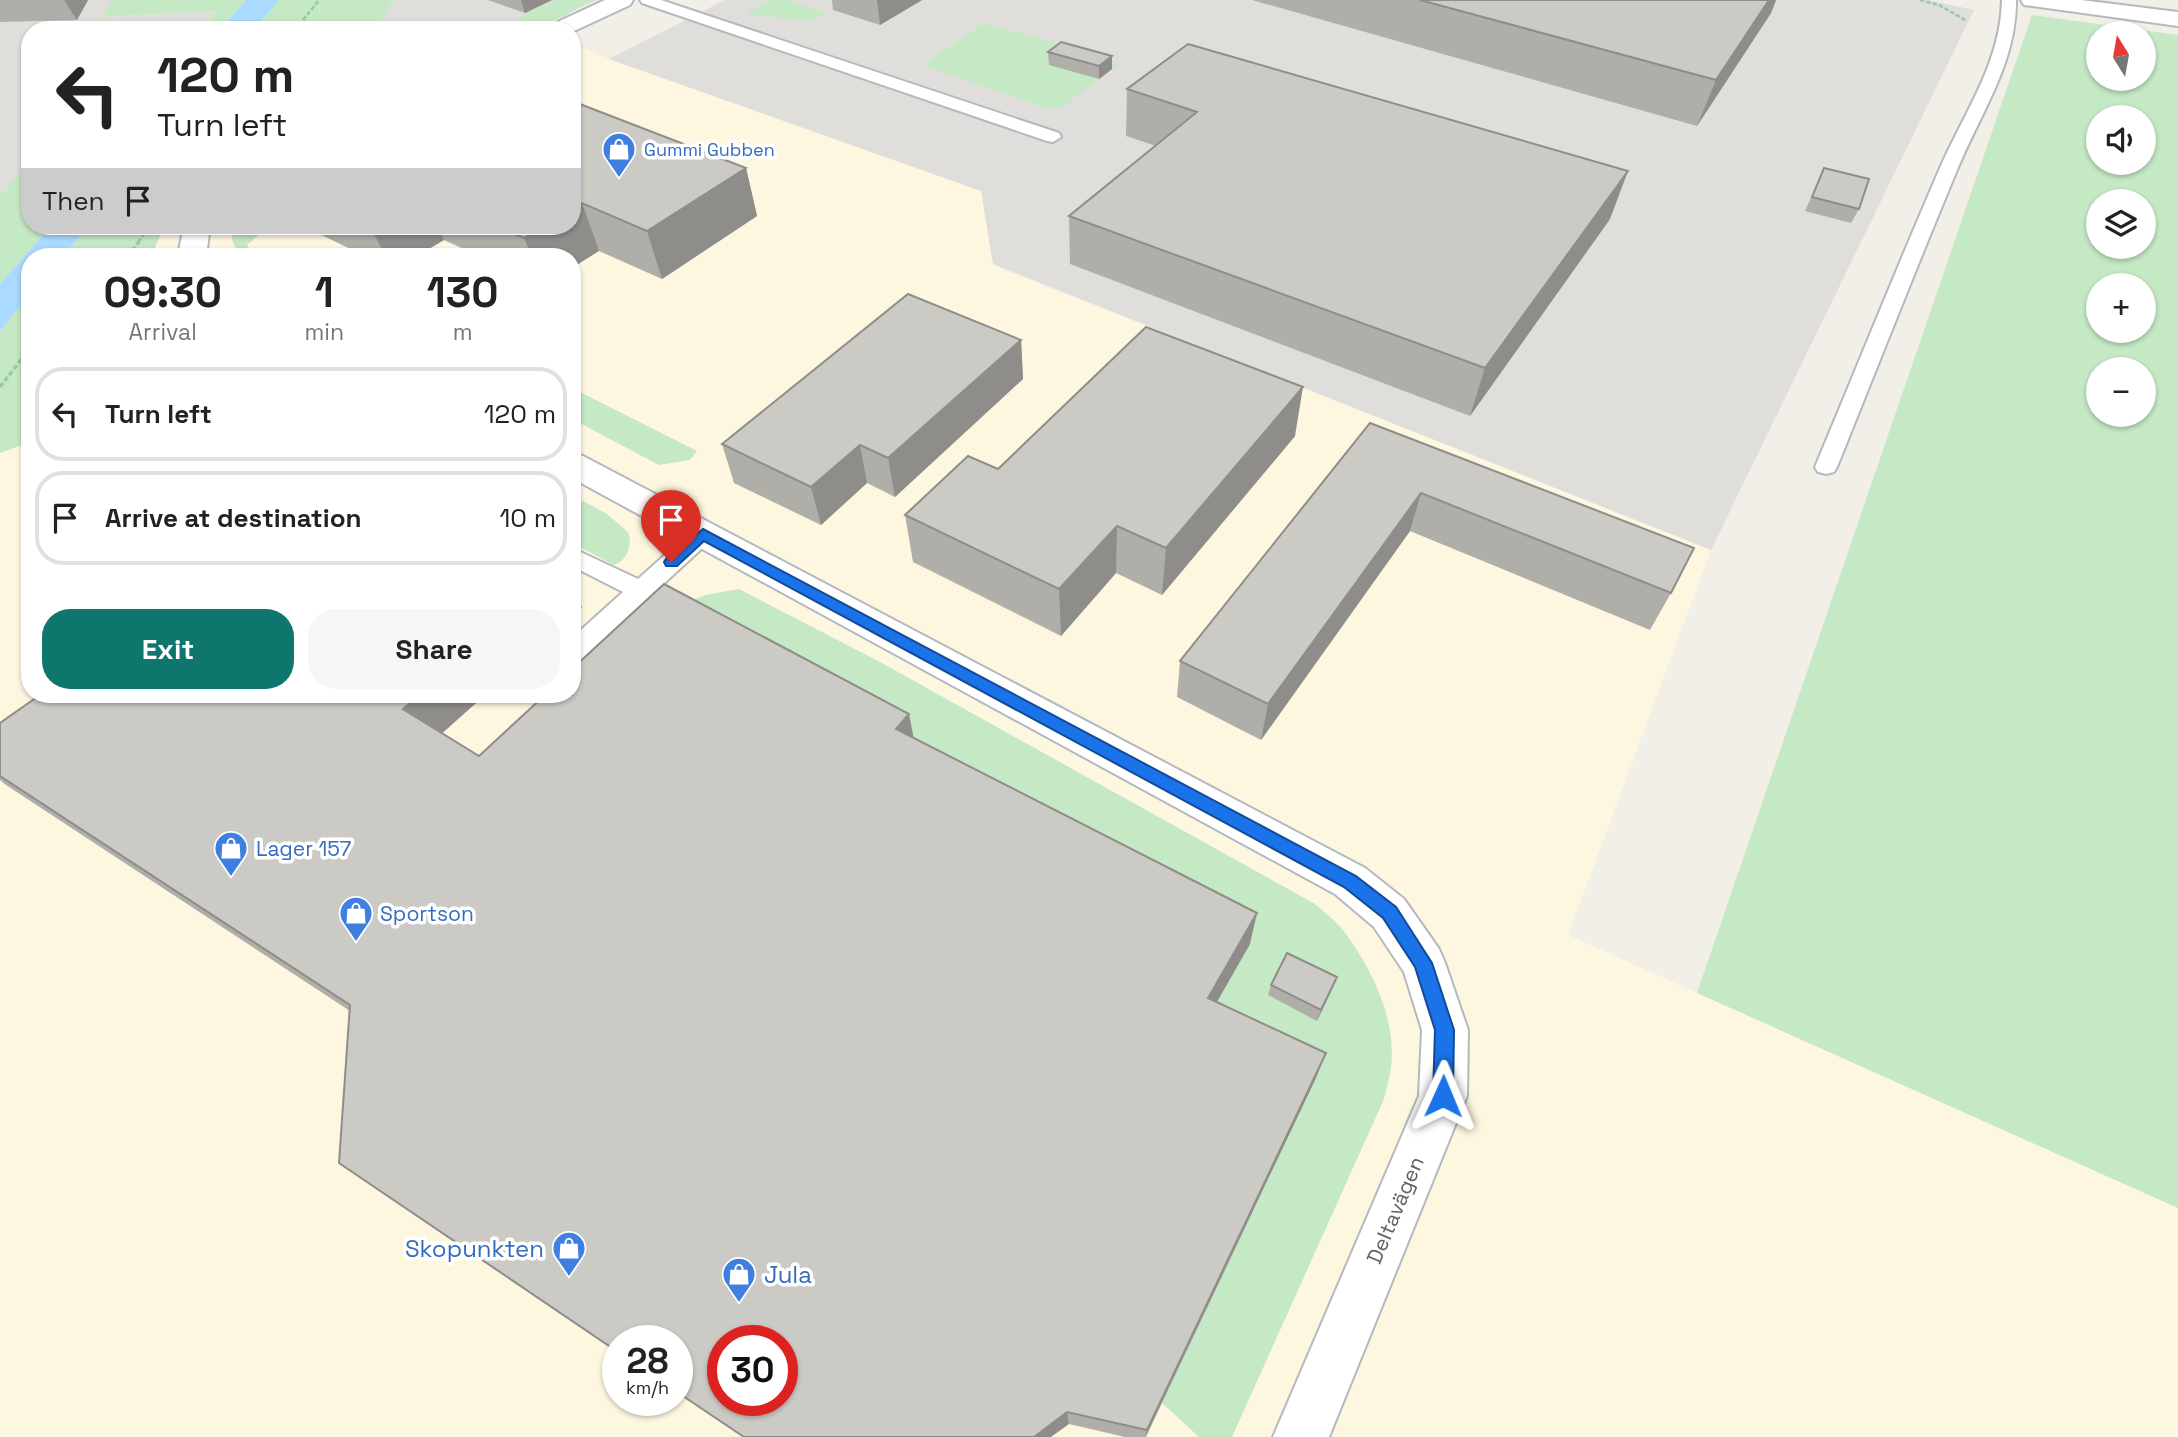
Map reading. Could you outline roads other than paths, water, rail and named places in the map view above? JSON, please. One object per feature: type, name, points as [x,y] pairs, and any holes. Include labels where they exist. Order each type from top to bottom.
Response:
[{"type":"street","points":[[578,21],[622,0]]},
{"type":"street","points":[[2037,0],[2178,19]]},
{"type":"street","name":"Deltavägen","points":[[581,469],[1350,881],[1389,913],[1423,963],[1445,1030],[1443,1096],[1301,1437]]},
{"type":"lane","points":[[647,0],[1053,137]]},
{"type":"lane","points":[[1826,467],[1950,165],[2003,49],[2009,27],[2009,0]]},
{"type":"lane","points":[[581,645],[703,534]]},
{"type":"lane","points":[[581,560],[640,590]]},
{"type":"water","points":[[246,0],[279,0],[262,21],[228,21]]},
{"type":"water","points":[[43,235],[81,235],[70,248],[32,248]]},
{"type":"water","points":[[21,260],[21,306],[0,331],[0,284]]},
{"type":"place","name":"Gummi Gubben","points":[[619,179]]},
{"type":"place","name":"Lager 157","points":[[231,878]]},
{"type":"place","name":"Sportson","points":[[356,943]]},
{"type":"place","name":"Skopunkten","points":[[569,1278]]},
{"type":"place","name":"Jula","points":[[739,1304]]}]
